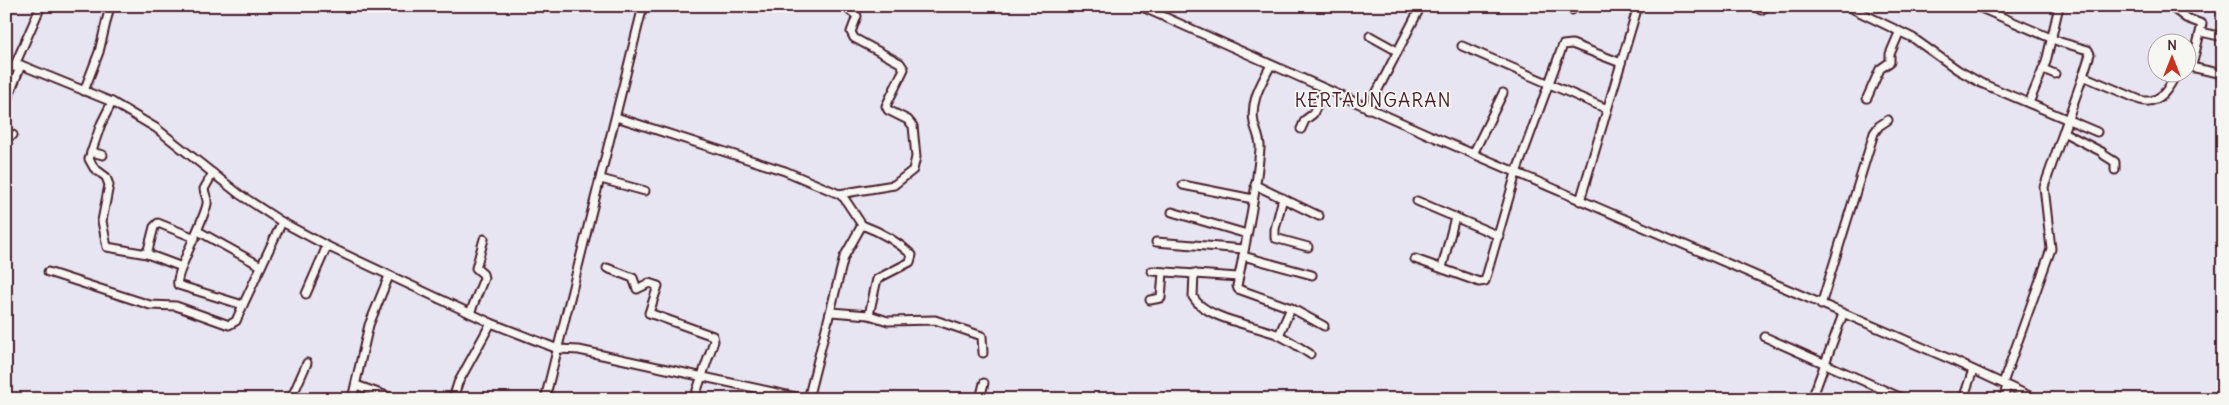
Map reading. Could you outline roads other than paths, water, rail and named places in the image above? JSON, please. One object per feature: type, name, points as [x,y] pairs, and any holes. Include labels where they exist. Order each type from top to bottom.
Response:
[{"type":"street","points":[[6,103],[41,6]]},
{"type":"street","points":[[84,91],[99,52],[110,6]]},
{"type":"street","points":[[545,399],[643,6]]},
{"type":"street","points":[[839,194],[894,185],[913,170],[916,157],[911,122],[888,110],[886,106],[903,73],[903,66],[854,38],[851,32],[857,16],[849,10],[849,6]]},
{"type":"street","points":[[1140,6],[1368,109],[1973,370],[2036,399]]},
{"type":"street","points":[[1368,109],[1421,6]]},
{"type":"street","points":[[1580,201],[1638,6]]},
{"type":"street","points":[[1754,6],[1761,10],[1768,6]]},
{"type":"street","points":[[1847,6],[1899,33],[1913,38],[1975,80],[2097,132]]},
{"type":"street","points":[[1976,6],[2014,24],[2060,42],[2088,50],[2089,58],[2044,187],[2052,242],[2051,249],[2005,385],[2003,399]]},
{"type":"street","points":[[2029,103],[2043,69],[2059,6]]},
{"type":"street","points":[[2170,6],[2186,18],[2200,22],[2201,32],[2196,46]]},
{"type":"street","points":[[2201,32],[2223,36]]},
{"type":"street","points":[[1867,98],[1880,69],[1890,62],[1890,54],[1899,33]]},
{"type":"street","points":[[1370,36],[1397,51]]},
{"type":"street","points":[[1415,259],[1480,282],[1485,281],[1516,173],[1561,50],[1567,43],[1572,44],[1621,63]]},
{"type":"street","points":[[1462,46],[1608,109]]},
{"type":"street","points":[[6,63],[112,102],[156,128],[239,194],[282,222],[389,276],[491,323],[558,349],[579,350],[701,375],[782,396],[806,399],[831,312],[844,257],[862,224]]},
{"type":"street","points":[[1271,66],[1255,97],[1253,106],[1253,115],[1260,146],[1253,199],[1237,286],[1238,289],[1291,308],[1324,326]]},
{"type":"street","points":[[2196,68],[2223,74]]},
{"type":"street","points":[[2043,69],[2055,74]]},
{"type":"street","points":[[2083,76],[2149,102],[2159,98],[2167,91],[2172,82]]},
{"type":"street","points":[[1301,130],[1305,120],[1313,114],[1325,89]]},
{"type":"street","points":[[1473,154],[1503,93]]},
{"type":"street","points":[[112,102],[101,124],[89,159],[91,164],[106,177],[109,185],[102,221],[105,230],[105,244],[107,247],[147,254],[182,267]]},
{"type":"street","points":[[616,117],[785,171],[839,194],[844,198],[862,224],[885,234],[912,255],[910,262],[877,279],[869,315]]},
{"type":"street","points":[[1821,305],[1874,134],[1879,126],[1888,120]]},
{"type":"street","points":[[2063,132],[2102,152],[2116,163],[2115,170]]},
{"type":"street","points":[[91,152],[103,154]]},
{"type":"street","points":[[213,173],[205,185],[205,194],[208,202],[177,281],[178,285],[243,305]]},
{"type":"street","points":[[601,179],[645,191]]},
{"type":"street","points":[[1183,185],[1253,199]]},
{"type":"street","points":[[1255,185],[1318,216]]},
{"type":"street","points":[[1283,198],[1275,229],[1275,238],[1308,247]]},
{"type":"street","points":[[1417,201],[1498,236]]},
{"type":"street","points":[[1172,212],[1247,234]]},
{"type":"street","points":[[1442,268],[1455,217]]},
{"type":"street","points":[[48,272],[150,305],[176,306],[229,325],[236,321],[282,222]]},
{"type":"street","points":[[147,254],[154,227],[158,223],[197,234],[261,266]]},
{"type":"street","points":[[470,313],[484,278],[483,274],[476,268],[484,239]]},
{"type":"street","points":[[1156,242],[1244,253],[1312,275]]},
{"type":"street","points":[[306,294],[328,246]]},
{"type":"street","points":[[608,268],[633,278],[637,289],[649,283],[658,286],[649,312],[713,336],[714,341],[694,399]]},
{"type":"street","points":[[1152,271],[1238,277]]},
{"type":"street","points":[[1150,300],[1161,298],[1163,272]]},
{"type":"street","points":[[1194,273],[1193,297],[1197,302],[1230,320],[1279,335],[1310,354]]},
{"type":"street","points":[[352,399],[369,326],[389,276]]},
{"type":"street","points":[[1279,335],[1291,308]]},
{"type":"street","points":[[831,312],[869,315],[888,321],[933,320],[945,322],[982,336],[983,353]]},
{"type":"street","points":[[1812,399],[1843,314]]},
{"type":"street","points":[[452,399],[458,383],[491,323]]},
{"type":"street","points":[[1765,337],[1904,399]]},
{"type":"street","points":[[291,399],[307,363]]},
{"type":"street","points":[[1963,399],[1973,370]]},
{"type":"street","points":[[980,399],[984,383]]},
{"type":"street","points":[[356,385],[395,399]]},
{"type":"district","name":"KERTAUNGARAN","points":[[1373,100]]}]
